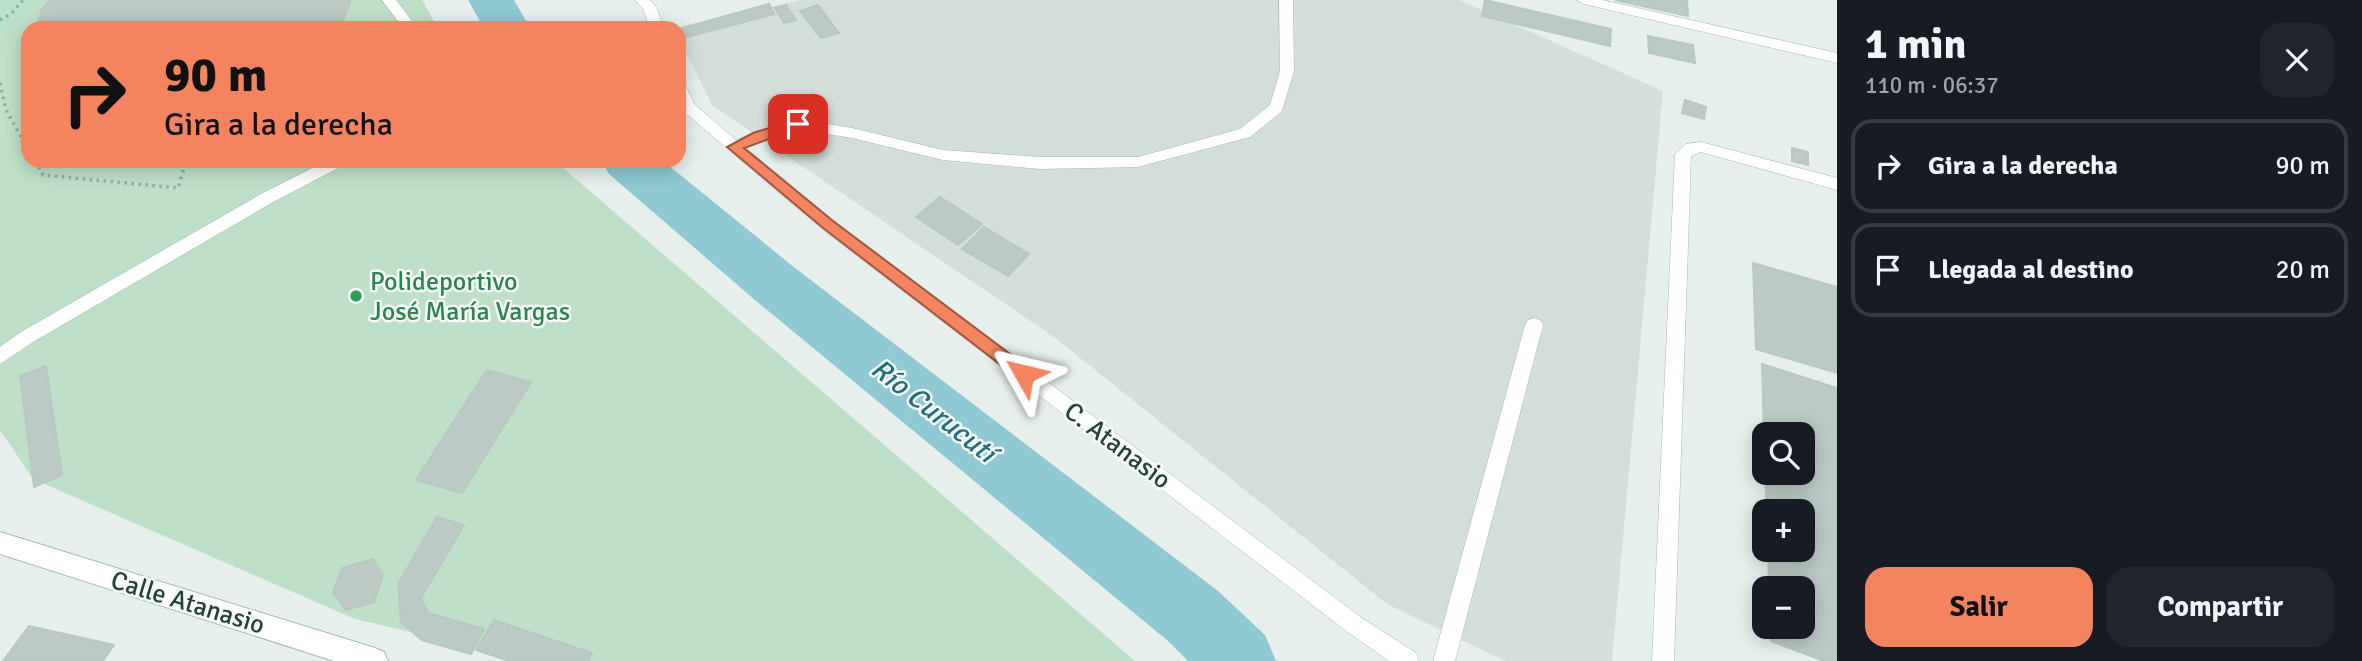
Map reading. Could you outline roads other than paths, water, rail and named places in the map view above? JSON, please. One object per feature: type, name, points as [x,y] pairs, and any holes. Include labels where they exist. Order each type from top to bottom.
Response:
[{"type":"street","name":"Calle Atanasio","points":[[0,543],[375,661]]},
{"type":"lane","points":[[390,0],[405,21]]},
{"type":"lane","points":[[642,0],[649,7],[654,21]]},
{"type":"lane","points":[[734,147],[757,136],[798,124],[852,133],[943,155],[1040,163],[1138,162],[1245,133],[1277,107],[1287,71],[1286,0]]},
{"type":"lane","points":[[1584,0],[1837,58]]},
{"type":"lane","name":"C. Atanasio","points":[[686,102],[688,107],[734,147],[839,233],[1352,623],[1408,661]]},
{"type":"lane","points":[[1663,661],[1683,154],[1691,148],[1701,147],[1837,184]]},
{"type":"lane","points":[[0,357],[27,337],[75,309],[267,198],[325,168]]},
{"type":"lane","points":[[1444,661],[1534,325]]},
{"type":"waterway","name":"Río Curucutí","points":[[491,0],[503,21]]},
{"type":"waterway","name":"Río Curucutí","points":[[636,168],[775,284],[1193,616],[1239,661]]},
{"type":"place","name":"Polideportivo José María Vargas","points":[[356,296]]}]
